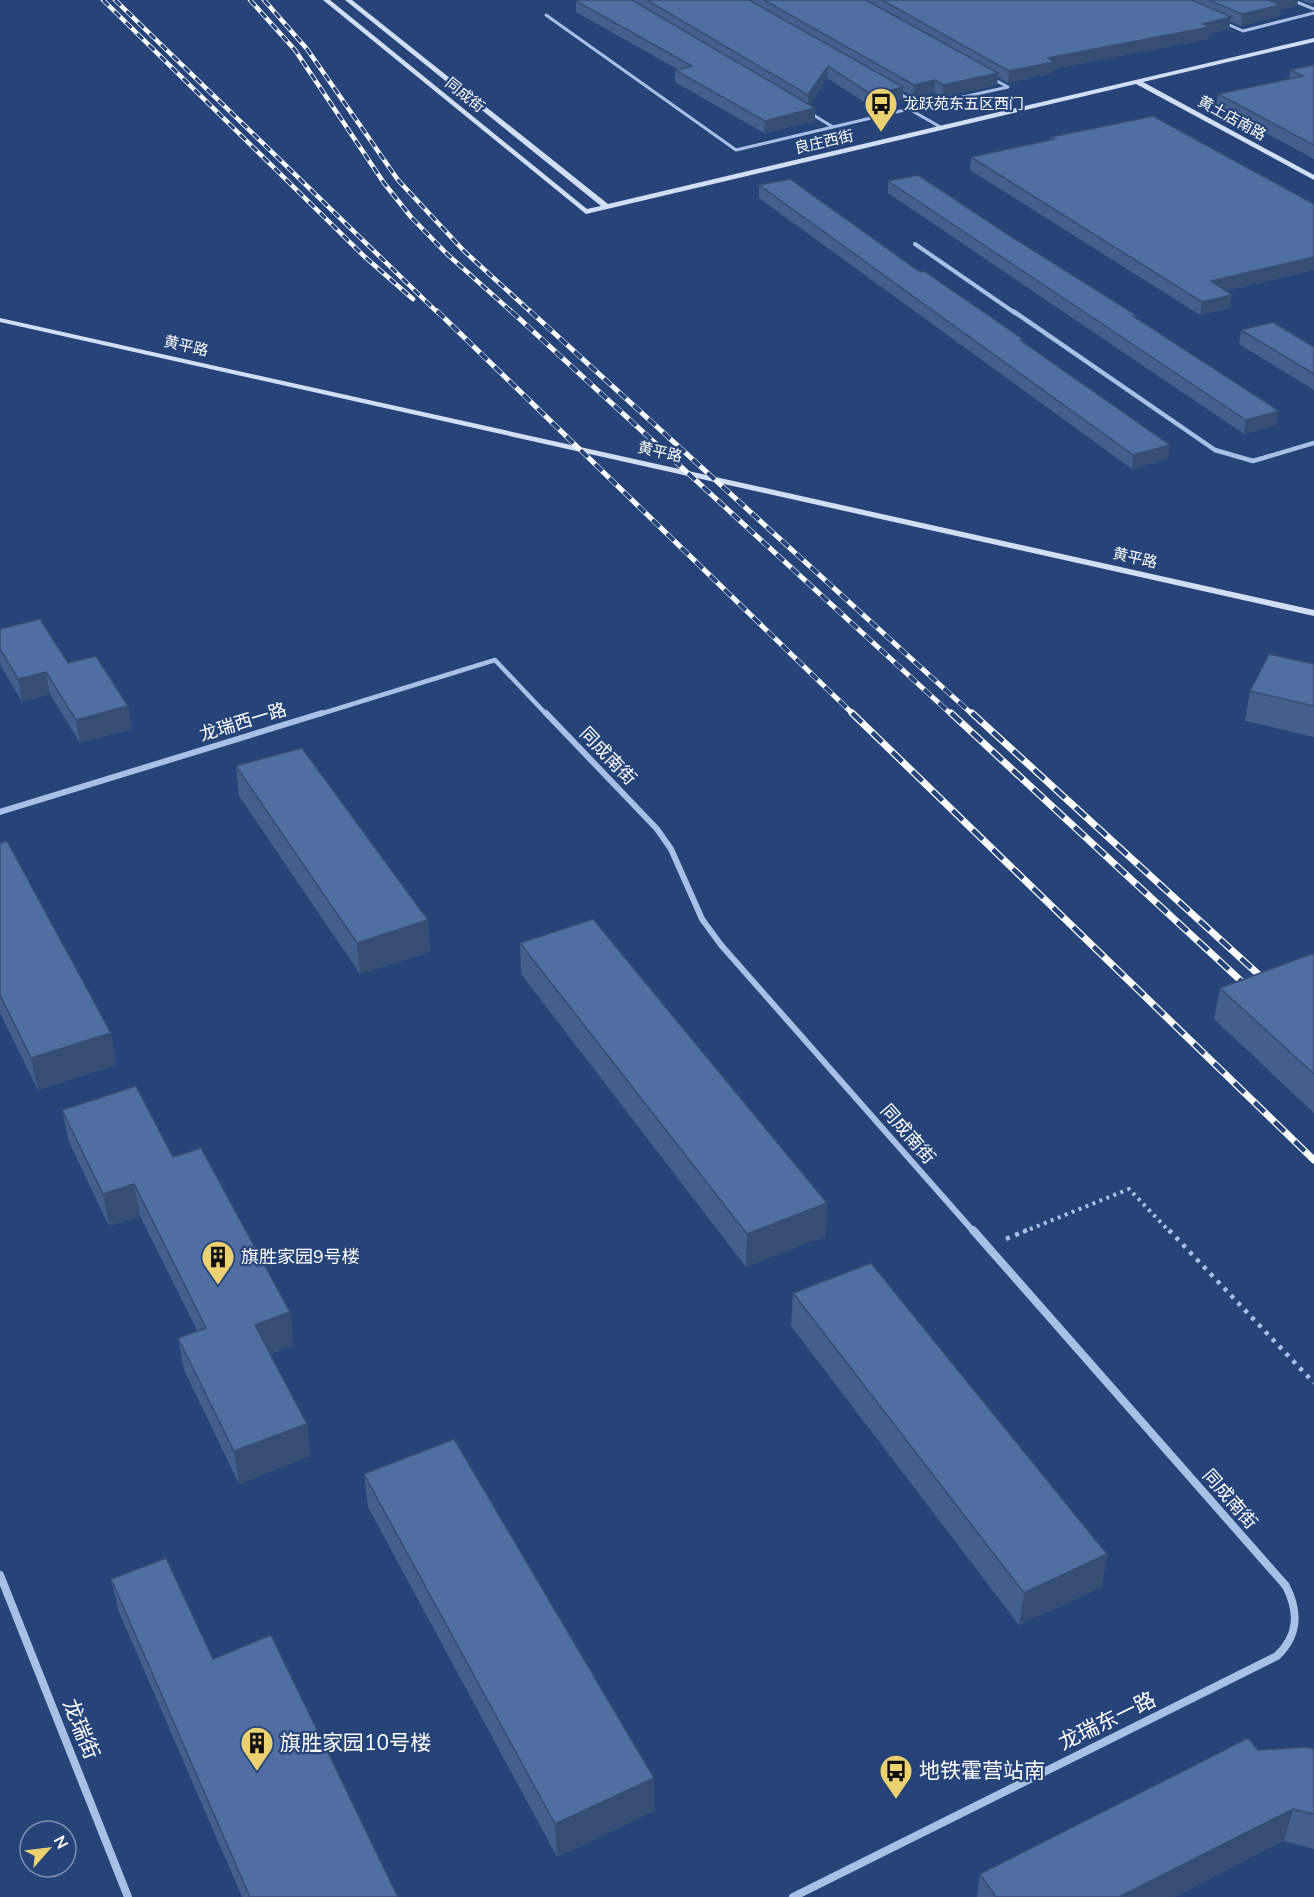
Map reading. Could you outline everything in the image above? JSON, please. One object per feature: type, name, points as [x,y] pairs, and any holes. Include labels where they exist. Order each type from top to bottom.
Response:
[{"type":"main road","name":"同成街","points":[[326,0],[586,212]]},
{"type":"main road","name":"同成街","points":[[348,0],[607,207]]},
{"type":"main road","name":"良庄西街","points":[[586,212],[1314,40]]},
{"type":"main road","name":"黄土店南路","points":[[1137,82],[1314,178]]},
{"type":"main road","name":"黄平路","points":[[0,313],[1314,605]]},
{"type":"main road","name":"黄平路","points":[[0,320],[1314,613]]},
{"type":"street","points":[[915,244],[1215,450],[1253,461],[1314,442]]},
{"type":"street","name":"龙瑞西一路","points":[[0,812],[495,660]]},
{"type":"street","name":"同成南街","points":[[495,660],[657,829],[671,849],[702,919],[721,945],[1286,1586],[1296,1608],[1296,1629]]},
{"type":"street","name":"龙瑞街","points":[[0,1575],[128,1897]]},
{"type":"street","name":"龙瑞东一路","points":[[793,1897],[1266,1662],[1286,1648],[1296,1629]]},
{"type":"lane","points":[[1292,0],[1314,11]]},
{"type":"lane","points":[[1223,22],[1243,31],[1314,11]]},
{"type":"lane","points":[[546,15],[736,150],[1008,87],[987,76]]},
{"type":"lane","points":[[891,89],[922,106]]},
{"type":"lane","points":[[803,109],[833,127]]},
{"type":"lane","points":[[909,109],[942,128]]},
{"type":"path","points":[[988,1247],[1129,1189],[1314,1383]]},
{"type":"building","points":[[632,0],[815,108],[765,121],[675,70],[692,66],[576,1]]},
{"type":"building","points":[[647,0],[749,0],[903,87],[872,95],[828,66],[808,95]]},
{"type":"building","points":[[764,0],[866,0],[998,73],[943,85],[935,80],[914,85]]},
{"type":"building","points":[[882,0],[1192,0],[1231,17],[1203,24],[1210,27],[1048,58],[1054,62],[1009,71]]},
{"type":"building","points":[[1209,0],[1274,0],[1271,1],[1281,5],[1242,14]]},
{"type":"building","points":[[1314,65],[1314,145],[1218,94],[1303,76],[1290,70]]},
{"type":"building","points":[[1153,116],[1314,204],[1314,257],[1211,281],[1232,295],[1202,302],[971,157],[1055,139],[1051,137]]},
{"type":"building","points":[[918,175],[1136,315],[1133,316],[1279,411],[1246,420],[888,181]]},
{"type":"building","points":[[790,179],[920,272],[924,271],[1023,339],[1020,340],[1170,445],[1133,455],[759,185]]},
{"type":"building","points":[[1273,322],[1314,347],[1314,374],[1241,330]]},
{"type":"building","points":[[40,619],[68,663],[96,656],[128,706],[76,720],[46,672],[18,679],[0,649],[0,629]]},
{"type":"building","points":[[1269,654],[1314,664],[1314,706],[1250,691]]},
{"type":"building","points":[[302,748],[428,920],[357,943],[236,766]]},
{"type":"building","points":[[7,841],[111,1033],[31,1058],[0,995],[0,843]]},
{"type":"building","points":[[593,919],[827,1203],[747,1234],[520,943]]},
{"type":"building","points":[[1314,953],[1314,1074],[1220,988]]},
{"type":"building","name":"旗胜家园9号楼","points":[[136,1086],[173,1157],[201,1148],[290,1312],[255,1325],[307,1424],[234,1451],[178,1338],[206,1328],[134,1184],[103,1194],[62,1110]]},
{"type":"building","points":[[871,1263],[1107,1554],[1024,1593],[793,1293]]},
{"type":"building","points":[[454,1439],[654,1778],[555,1824],[364,1474]]},
{"type":"building","name":"旗胜家园10号楼","points":[[166,1558],[213,1659],[271,1635],[398,1897],[250,1897],[111,1579]]},
{"type":"building","points":[[1248,1738],[1258,1750],[1305,1747],[1314,1749],[1314,1814],[1293,1809],[1119,1897],[996,1897],[980,1874]]},
{"type":"railway","points":[[103,0],[365,257],[413,299]]},
{"type":"railway","points":[[115,0],[438,313]]},
{"type":"railway","points":[[250,0],[295,50],[384,183],[411,217],[447,254],[513,313]]},
{"type":"railway","points":[[264,0],[307,49],[398,180],[464,251],[532,313]]},
{"type":"railway","points":[[437,311],[854,715]]},
{"type":"railway","points":[[511,311],[952,715]]},
{"type":"railway","points":[[530,311],[973,715]]},
{"type":"railway","points":[[852,713],[1314,1160]]},
{"type":"railway","points":[[951,713],[1252,991]]},
{"type":"railway","points":[[972,713],[1269,984]]},
{"type":"place","name":"龙跃苑东五区西门","points":[[881,133]]},
{"type":"place","name":"旗胜家园9号楼","points":[[218,1286]]},
{"type":"place","name":"旗胜家园10号楼","points":[[257,1772]]},
{"type":"place","name":"地铁霍营站南","points":[[896,1800]]}]
